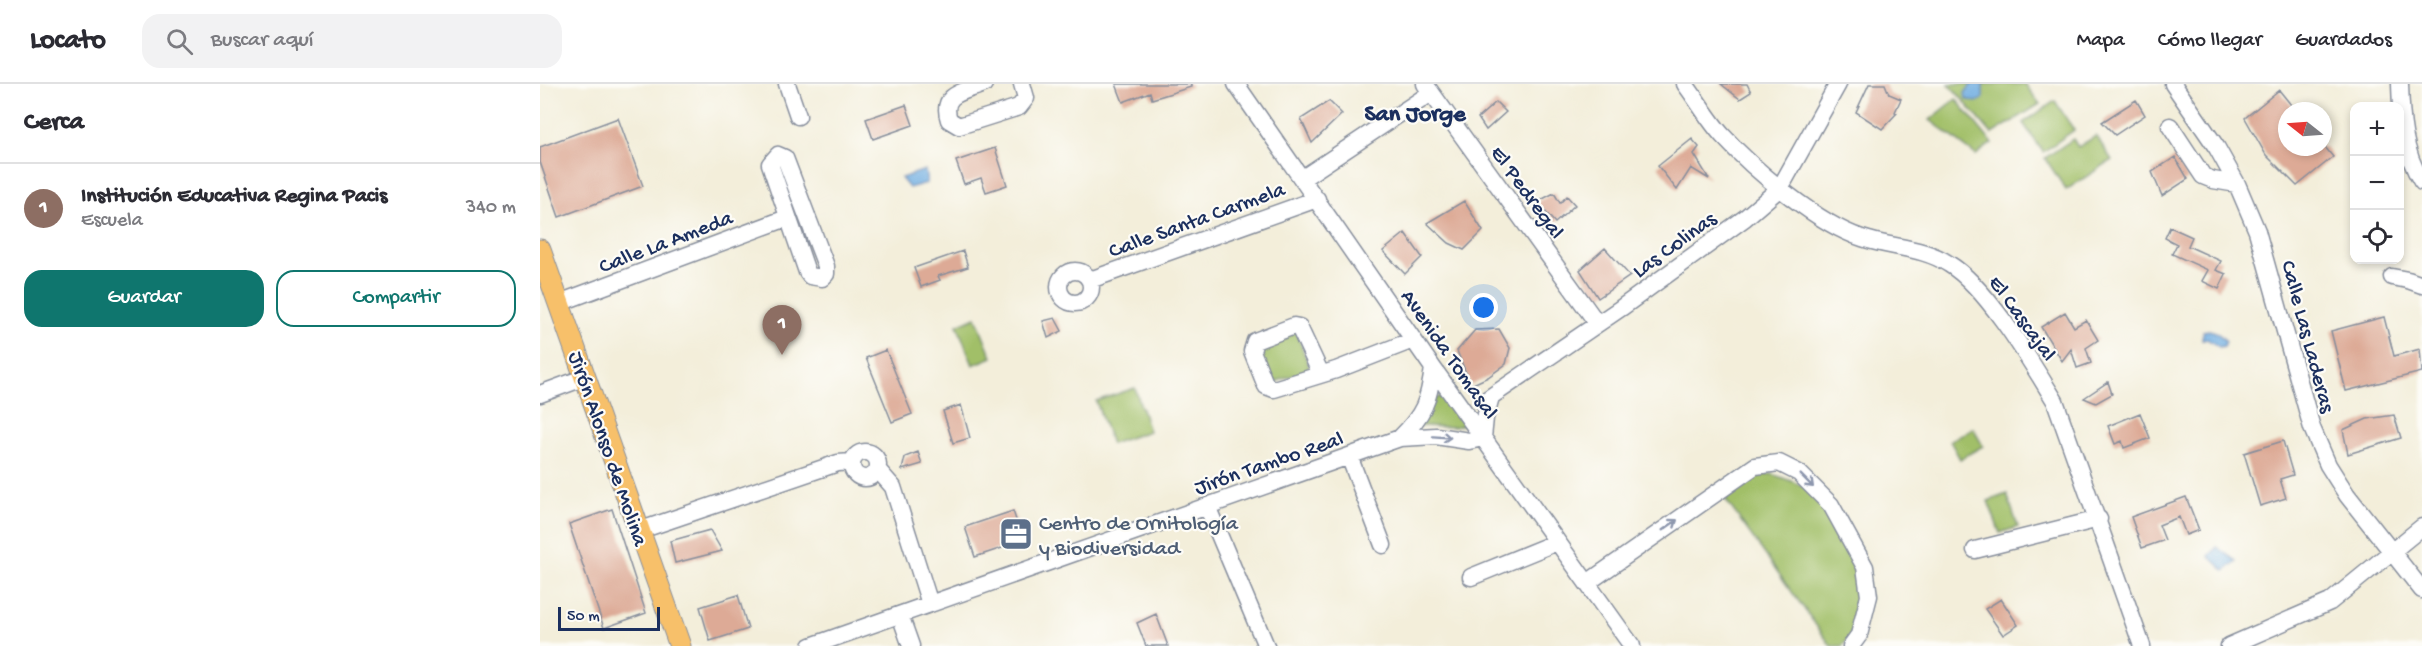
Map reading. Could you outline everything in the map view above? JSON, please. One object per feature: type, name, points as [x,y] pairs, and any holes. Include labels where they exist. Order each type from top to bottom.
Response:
[{"type":"main road","name":"Jirón Alonso de Molina","points":[[540,250],[680,646]]},
{"type":"street","points":[[787,84],[798,116]]},
{"type":"street","points":[[984,84],[953,96],[948,101],[945,108],[949,120],[959,126],[1019,107],[1026,98],[1022,84]]},
{"type":"street","name":"Avenida Tomasal","points":[[1236,84],[1413,340],[1632,646]]},
{"type":"street","name":"El Cascajal","points":[[1685,84],[1722,136],[1780,188],[1831,225],[1862,238],[1920,251],[1949,264],[1987,300],[2034,366],[2055,401],[2099,519],[2142,646]]},
{"type":"street","name":"Las Colinas","points":[[1466,414],[1745,218],[1780,188],[1838,84]]},
{"type":"street","name":"Calle Las Laderas","points":[[2172,84],[2217,148],[2237,184],[2257,231],[2312,428],[2334,475],[2422,590]]},
{"type":"street","points":[[2400,84],[2400,111],[2408,156],[2420,172]]},
{"type":"street","points":[[1303,178],[1428,88]]},
{"type":"street","name":"El Pedregal","points":[[1428,88],[1597,324]]},
{"type":"street","points":[[2170,126],[2203,176],[2237,184]]},
{"type":"street","points":[[778,155],[785,158],[826,266],[826,274],[822,278],[810,276],[807,272],[787,218],[770,164],[778,155]]},
{"type":"street","name":"Calle Santa Carmela","points":[[1090,280],[1317,199]]},
{"type":"street","name":"Calle La Ameda","points":[[559,303],[787,218]]},
{"type":"street","points":[[2392,277],[2422,285]]},
{"type":"street","points":[[1321,374],[1413,340]]},
{"type":"street","name":"Jirón Tambo Real","points":[[1400,438],[1424,410],[1430,395],[1433,368]]},
{"type":"street","points":[[540,394],[586,377]]},
{"type":"street","points":[[1483,438],[1491,397]]},
{"type":"street","name":"Jirón Tambo Real","points":[[811,646],[1400,438],[1436,436],[1469,441],[1483,438]]},
{"type":"street","points":[[1349,456],[1383,545]]},
{"type":"street","points":[[638,531],[838,463],[852,462],[853,470],[859,477],[868,479],[878,470],[893,487],[930,604]]},
{"type":"street","points":[[1587,583],[1755,466],[1779,463],[1799,473],[1831,505],[1865,567],[1869,596],[1859,635],[1851,646]]},
{"type":"street","points":[[1207,506],[1266,646]]},
{"type":"street","points":[[1975,550],[2099,519]]},
{"type":"street","points":[[2229,646],[2330,602],[2422,527]]},
{"type":"street","points":[[1471,577],[1557,542]]},
{"type":"street","points":[[900,615],[910,646]]},
{"type":"green space","points":[[1949,84],[1972,84],[1983,90],[1983,84],[2025,84],[2040,104],[1992,134]]},
{"type":"green space","points":[[1956,99],[1992,143],[1976,155],[1930,120]]},
{"type":"green space","points":[[2055,101],[2074,130],[2043,152],[2023,123]]},
{"type":"green space","points":[[2096,136],[2112,160],[2066,190],[2045,158],[2073,139],[2078,147]]},
{"type":"green space","points":[[976,317],[992,357],[973,365],[957,325]]},
{"type":"green space","points":[[1296,331],[1310,369],[1270,384],[1256,347]]},
{"type":"green space","points":[[1135,388],[1149,431],[1111,444],[1096,401]]},
{"type":"green space","points":[[1445,395],[1464,424],[1455,427],[1417,426],[1436,398]]},
{"type":"green space","points":[[1973,428],[1983,446],[1960,459],[1950,441]]},
{"type":"green space","points":[[1771,474],[1801,485],[1817,496],[1840,531],[1859,568],[1863,585],[1860,614],[1852,632],[1842,646],[1831,646],[1725,499],[1757,476]]},
{"type":"green space","points":[[2007,494],[2018,527],[2000,533],[1988,501]]},
{"type":"water","points":[[1972,84],[1983,84],[1983,99],[1976,102],[1966,99],[1965,93]]},
{"type":"water","points":[[925,170],[927,183],[909,188],[901,178]]},
{"type":"water","points":[[2203,331],[2216,332],[2226,341],[2224,346],[2219,347],[2207,339],[2202,340]]},
{"type":"water","points":[[2217,547],[2236,561],[2225,571],[2209,556]]},
{"type":"building","points":[[1116,84],[1191,84],[1191,87],[1152,99],[1150,92],[1123,102]]},
{"type":"building","points":[[1721,84],[1747,84],[1751,92],[1740,99]]},
{"type":"building","points":[[1869,84],[1885,84],[1889,94],[1901,99],[1895,112],[1897,113],[1882,129],[1856,112]]},
{"type":"building","points":[[2279,90],[2289,102],[2278,102],[2278,156],[2333,157],[2297,186],[2266,155],[2245,118]]},
{"type":"building","points":[[2136,100],[2145,115],[2115,135],[2102,122]]},
{"type":"building","points":[[1329,101],[1342,114],[1312,143],[1301,119]]},
{"type":"building","points":[[1496,102],[1506,112],[1486,130],[1478,118]]},
{"type":"building","points":[[906,105],[913,125],[873,139],[866,119]]},
{"type":"building","points":[[618,118],[643,186],[559,217],[540,162],[540,147]]},
{"type":"building","points":[[1692,139],[1699,147],[1694,154],[1709,179],[1691,168],[1677,190],[1658,166]]},
{"type":"building","points":[[995,148],[1007,185],[986,192],[981,178],[964,184],[956,161]]},
{"type":"building","points":[[2175,157],[2188,179],[2162,196],[2152,172]]},
{"type":"building","points":[[1554,193],[1560,203],[1567,196],[1575,205],[1555,223],[1537,202]]},
{"type":"building","points":[[1464,201],[1483,231],[1464,250],[1449,243],[1427,223]]},
{"type":"building","points":[[2170,227],[2192,237],[2188,246],[2221,261],[2216,270],[2226,274],[2219,289],[2202,281],[2208,270],[2172,254],[2177,244],[2165,238]]},
{"type":"building","points":[[1405,233],[1422,257],[1405,274],[1383,251]]},
{"type":"building","points":[[1605,248],[1630,276],[1598,298],[1580,270]]},
{"type":"building","points":[[963,251],[968,267],[938,276],[940,280],[921,287],[914,268]]},
{"type":"building","points":[[2065,312],[2074,327],[2086,320],[2098,340],[2086,348],[2091,363],[2077,368],[2071,349],[2062,361],[2041,327]]},
{"type":"building","points":[[2384,317],[2394,356],[2420,349],[2422,372],[2346,391],[2331,331]]},
{"type":"building","points":[[1055,318],[1062,331],[1048,338],[1043,321]]},
{"type":"building","points":[[1499,329],[1510,348],[1506,364],[1488,377],[1471,385],[1457,351],[1475,330]]},
{"type":"building","points":[[886,350],[912,414],[892,422],[866,358]]},
{"type":"building","points":[[2108,382],[2112,394],[2096,403],[2084,398]]},
{"type":"building","points":[[961,405],[970,438],[953,443],[943,411]]},
{"type":"building","points":[[2140,413],[2150,438],[2124,448],[2122,441],[2115,444],[2108,426]]},
{"type":"building","points":[[2394,415],[2401,438],[2348,454],[2343,430],[2367,419]]},
{"type":"building","points":[[2283,441],[2293,475],[2280,479],[2286,498],[2260,506],[2244,453]]},
{"type":"building","points":[[918,452],[922,464],[902,470],[905,457]]},
{"type":"building","points":[[2186,497],[2199,530],[2186,535],[2179,517],[2159,525],[2165,540],[2142,548],[2131,517]]},
{"type":"building","points":[[612,509],[646,613],[604,628],[569,524]]},
{"type":"building","points":[[1013,511],[1023,541],[975,557],[965,527]]},
{"type":"building","points":[[710,530],[722,551],[675,563],[670,541]]},
{"type":"building","points":[[738,595],[748,629],[710,641],[700,607]]},
{"type":"building","points":[[2001,599],[2018,625],[2003,635],[1985,609]]},
{"type":"building","points":[[1156,614],[1168,646],[1146,646],[1137,623]]},
{"type":"place","name":"Institución Educativa Regina Pacis","points":[[782,355]]},
{"type":"place","name":"Centro de Ornitología y Biodiversidad","points":[[1016,534]]},
{"type":"district","name":"San Jorge","points":[[1415,112]]}]
